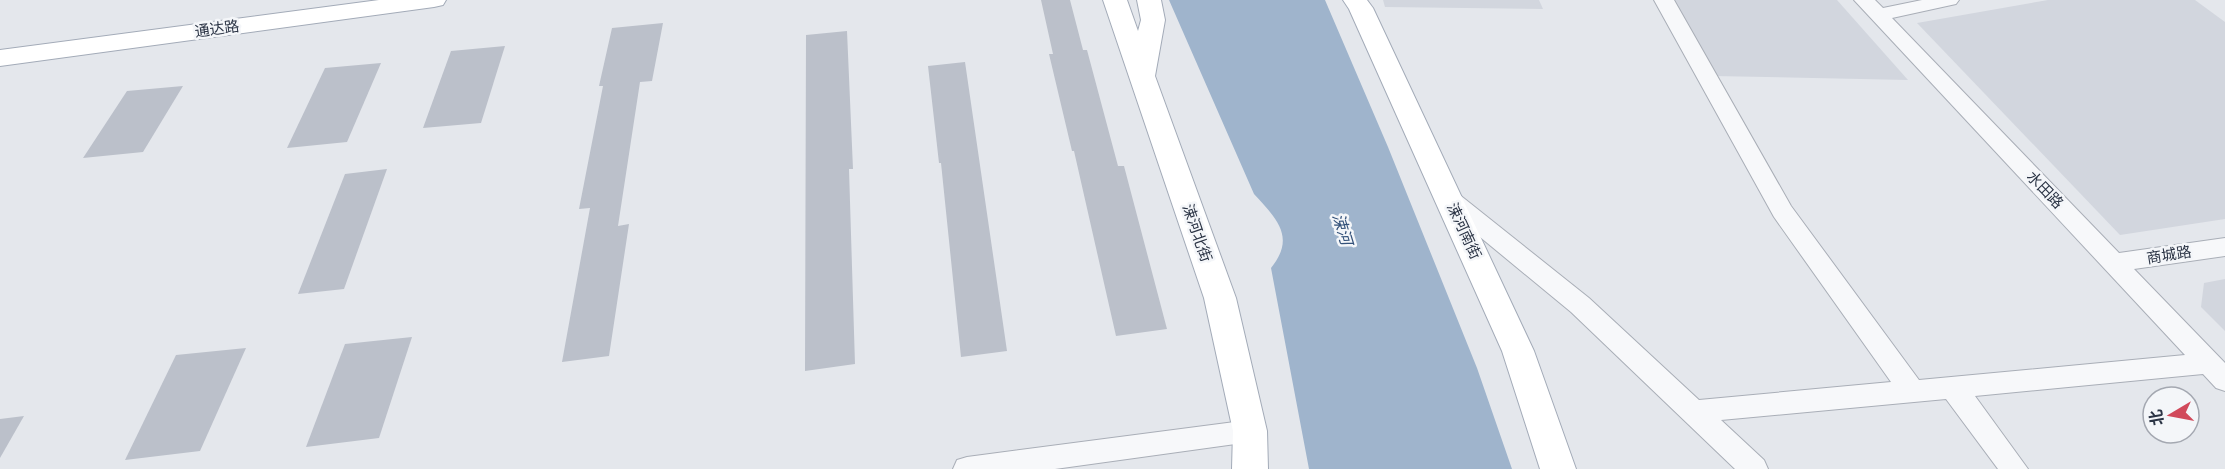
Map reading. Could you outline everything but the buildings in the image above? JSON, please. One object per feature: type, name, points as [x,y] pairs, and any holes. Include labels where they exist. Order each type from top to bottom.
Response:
[{"type":"main road","name":"通达路","points":[[0,46],[355,0]]},
{"type":"main road","name":"通达路","points":[[0,58],[434,0]]},
{"type":"main road","name":"涑河北街","points":[[1115,0],[1220,298],[1250,431],[1250,469]]},
{"type":"main road","points":[[1123,0],[1128,12],[1133,16],[1147,14],[1151,5]]},
{"type":"main road","name":"涑河南街","points":[[1359,3],[1518,351],[1558,469]]},
{"type":"main road","points":[[1142,76],[1154,20],[1151,5]]},
{"type":"street","points":[[1664,0],[1782,211],[1912,391]]},
{"type":"street","points":[[1872,8],[1949,0]]},
{"type":"street","name":"水田路","points":[[1872,8],[2217,372]]},
{"type":"street","points":[[1448,198],[1580,305],[1754,469]]},
{"type":"street","name":"商城路","points":[[2114,263],[2225,247]]},
{"type":"street","points":[[1693,412],[1953,387],[2217,372]]},
{"type":"street","points":[[1953,387],[2014,469]]},
{"type":"street","points":[[967,469],[1250,431]]},
{"type":"shaded area","points":[[1383,0],[1539,0],[1543,9],[1385,7]]},
{"type":"shaded area","points":[[1669,0],[1837,0],[1908,80],[1713,76]]},
{"type":"shaded area","points":[[2048,0],[2195,0],[2225,22],[2225,219],[2120,235],[1917,23]]},
{"type":"shaded area","points":[[2225,279],[2225,331],[2201,307],[2204,283]]},
{"type":"water","name":"涑河","points":[[1169,0],[1325,0],[1388,147],[1477,368],[1512,469],[1309,469],[1271,268],[1282,247],[1283,238],[1276,220],[1254,194]]}]
